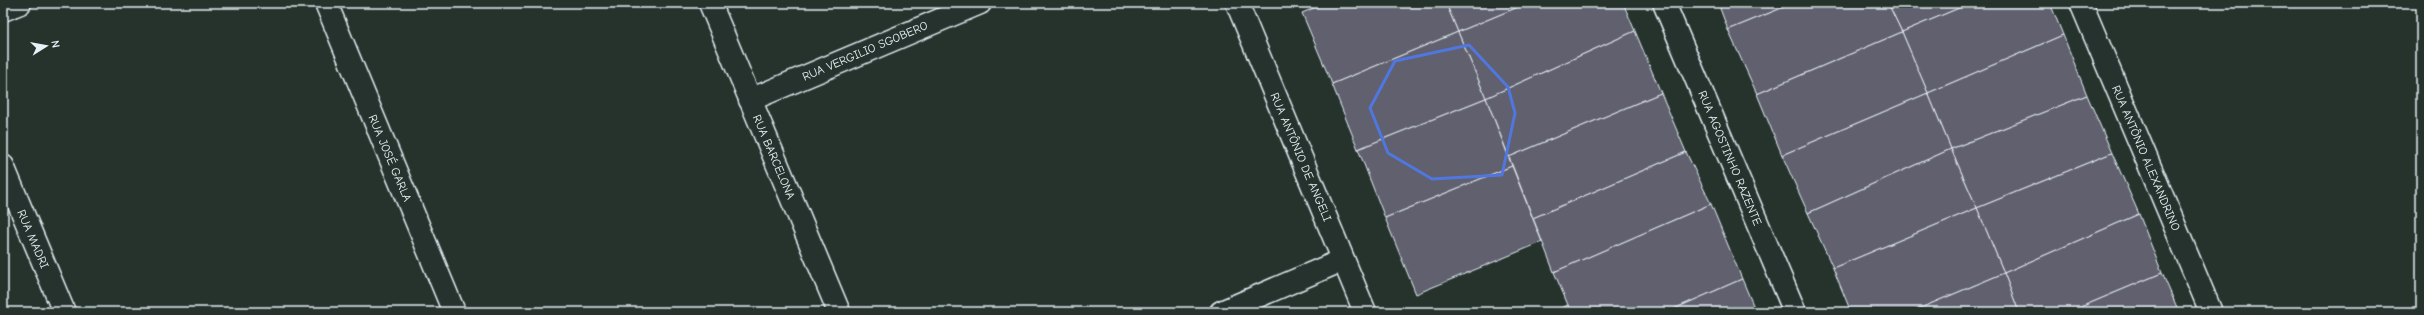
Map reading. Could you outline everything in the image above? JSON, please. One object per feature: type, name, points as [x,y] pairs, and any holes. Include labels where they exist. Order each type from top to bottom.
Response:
[{"type":"street","points":[[3,10],[20,3]]},
{"type":"street","name":"RUA JOSÉ GARLA","points":[[326,3],[454,312]]},
{"type":"street","name":"RUA BARCELONA","points":[[710,3],[839,312]]},
{"type":"street","name":"RUA VERGILIO SGOBERO","points":[[750,100],[980,3]]},
{"type":"street","name":"RUA ANTÔNIO DE ANGELI","points":[[1237,3],[1365,312]]},
{"type":"street","name":"RUA AGOSTINHO RAZENTE","points":[[1664,3],[1795,312]]},
{"type":"street","name":"RUA ANTÔNIO ALEXANDRINO","points":[[2082,3],[2211,312]]},
{"type":"street","name":"RUA MADRI","points":[[3,166],[64,312]]},
{"type":"street","points":[[1221,312],[1343,260]]},
{"type":"highlighted area","points":[[1469,45],[1508,87],[1515,113],[1502,175],[1432,179],[1388,153],[1370,108],[1395,61]]},
{"type":"building","points":[[1326,3],[1446,3],[1458,32],[1332,84],[1302,13]]},
{"type":"building","points":[[1446,3],[1528,3],[1458,32]]},
{"type":"building","points":[[1528,3],[1623,3],[1635,31],[1486,98],[1458,32]]},
{"type":"building","points":[[1718,3],[1794,3],[1728,30]]},
{"type":"building","points":[[1794,3],[1888,3],[1902,32],[1757,94],[1728,30]]},
{"type":"building","points":[[1888,3],[1971,3],[1902,32]]},
{"type":"building","points":[[1971,3],[2050,3],[2063,35],[1928,93],[1902,32]]},
{"type":"building","points":[[1635,31],[1661,93],[1509,157],[1486,98]]},
{"type":"building","points":[[1458,32],[1486,98],[1358,149],[1332,84]]},
{"type":"building","points":[[1902,32],[1928,93],[1782,155],[1757,94]]},
{"type":"building","points":[[2063,35],[2087,95],[1951,149],[1928,93]]},
{"type":"building","points":[[1661,93],[1686,152],[1533,218],[1509,157]]},
{"type":"building","points":[[1928,93],[1951,149],[1808,213],[1782,155]]},
{"type":"building","points":[[2087,95],[2112,153],[1977,208],[1951,149]]},
{"type":"building","points":[[1486,98],[1512,166],[1385,218],[1358,149]]},
{"type":"building","points":[[1951,149],[1977,208],[1833,268],[1808,213]]},
{"type":"building","points":[[1686,152],[1711,204],[1554,272],[1533,218]]},
{"type":"building","points":[[2112,153],[2139,214],[2004,273],[1977,208]]},
{"type":"building","points":[[1512,166],[1542,242],[1416,294],[1385,218]]},
{"type":"building","points":[[1711,204],[1742,279],[1667,312],[1571,312],[1554,272]]},
{"type":"building","points":[[1977,208],[2004,273],[1911,312],[1851,312],[1833,268]]},
{"type":"building","points":[[2139,214],[2162,273],[2069,312],[2019,312],[2004,273]]},
{"type":"building","points":[[2004,273],[2019,312],[1911,312]]},
{"type":"building","points":[[2162,273],[2179,312],[2069,312]]},
{"type":"building","points":[[1742,279],[1756,312],[1667,312]]},
{"type":"building","points":[[1568,305],[1571,312],[1551,312]]}]
